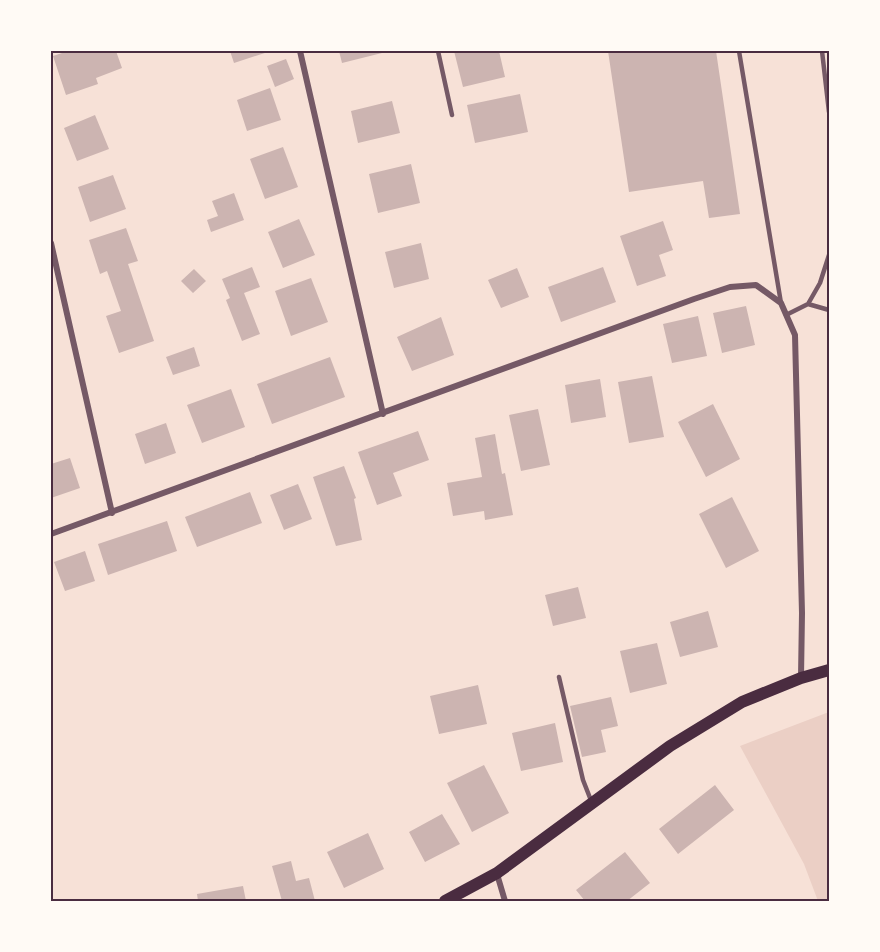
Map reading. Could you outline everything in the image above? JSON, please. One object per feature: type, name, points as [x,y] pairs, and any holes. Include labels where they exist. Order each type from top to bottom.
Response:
[{"type":"main road","points":[[445,901],[497,873],[669,746],[742,702],[801,678],[829,670]]},
{"type":"street","points":[[300,51],[383,414]]},
{"type":"street","points":[[51,243],[112,513]]},
{"type":"street","points":[[51,534],[694,299],[730,287],[756,285],[781,303],[795,335],[802,613],[801,678]]},
{"type":"street","points":[[497,873],[505,901]]},
{"type":"lane","points":[[438,51],[452,116]]},
{"type":"lane","points":[[739,51],[781,303]]},
{"type":"lane","points":[[822,51],[829,112]]},
{"type":"lane","points":[[786,315],[808,304],[820,283],[829,255]]},
{"type":"lane","points":[[808,304],[829,310]]},
{"type":"lane","points":[[559,677],[583,780],[591,803]]},
{"type":"shaded area","points":[[829,712],[829,901],[818,901],[804,864],[740,746]]},
{"type":"building","points":[[68,51],[116,51],[122,68],[96,78],[98,84],[66,95],[53,56]]},
{"type":"building","points":[[230,51],[271,51],[234,63]]},
{"type":"building","points":[[339,51],[381,51],[382,53],[342,63]]},
{"type":"building","points":[[454,51],[499,51],[505,77],[463,87]]},
{"type":"building","points":[[608,51],[716,51],[740,214],[709,218],[703,181],[629,192]]},
{"type":"building","points":[[286,59],[294,79],[275,87],[267,66]]},
{"type":"building","points":[[270,88],[281,120],[247,131],[237,100]]},
{"type":"building","points":[[520,94],[528,132],[475,143],[467,105]]},
{"type":"building","points":[[392,101],[400,133],[358,143],[351,111]]},
{"type":"building","points":[[95,115],[109,149],[77,161],[64,128]]},
{"type":"building","points":[[283,147],[298,187],[265,199],[250,159]]},
{"type":"building","points":[[411,164],[420,203],[378,213],[369,174]]},
{"type":"building","points":[[113,175],[126,209],[90,222],[78,187]]},
{"type":"building","points":[[234,193],[244,220],[211,232],[207,220],[218,216],[212,201]]},
{"type":"building","points":[[299,219],[315,255],[283,268],[268,232]]},
{"type":"building","points":[[663,221],[673,250],[659,255],[666,276],[637,286],[620,236]]},
{"type":"building","points":[[126,228],[138,261],[128,264],[154,341],[119,353],[106,316],[121,311],[107,271],[100,274],[89,240]]},
{"type":"building","points":[[421,243],[429,279],[394,288],[385,252]]},
{"type":"building","points":[[252,267],[260,287],[244,293],[260,334],[242,341],[226,300],[230,298],[222,279]]},
{"type":"building","points":[[603,267],[616,302],[561,322],[548,287]]},
{"type":"building","points":[[517,268],[529,297],[501,308],[488,280]]},
{"type":"building","points":[[194,269],[206,281],[193,293],[181,281]]},
{"type":"building","points":[[311,278],[328,322],[291,336],[275,291]]},
{"type":"building","points":[[746,306],[755,345],[722,353],[713,313]]},
{"type":"building","points":[[698,316],[707,356],[672,363],[663,324]]},
{"type":"building","points":[[441,317],[454,355],[412,371],[397,337]]},
{"type":"building","points":[[194,347],[200,366],[173,375],[166,357]]},
{"type":"building","points":[[330,357],[345,397],[272,424],[257,384]]},
{"type":"building","points":[[652,376],[664,437],[629,443],[618,382]]},
{"type":"building","points":[[600,379],[606,417],[571,423],[565,385]]},
{"type":"building","points":[[231,389],[245,427],[202,443],[187,405]]},
{"type":"building","points":[[713,404],[740,459],[706,477],[678,422]]},
{"type":"building","points":[[538,409],[550,465],[521,471],[509,415]]},
{"type":"building","points":[[166,423],[176,453],[145,464],[135,434]]},
{"type":"building","points":[[418,431],[429,460],[393,473],[402,496],[377,505],[358,452]]},
{"type":"building","points":[[495,434],[502,474],[505,473],[513,515],[485,520],[484,511],[453,516],[447,483],[482,477],[475,438]]},
{"type":"building","points":[[70,458],[80,488],[51,498],[51,464]]},
{"type":"building","points":[[344,466],[356,498],[354,499],[362,540],[336,546],[313,477]]},
{"type":"building","points":[[298,484],[312,519],[284,530],[270,495]]},
{"type":"building","points":[[250,492],[262,523],[197,547],[185,517]]},
{"type":"building","points":[[732,497],[759,551],[726,568],[699,514]]},
{"type":"building","points":[[167,521],[177,551],[108,575],[98,544]]},
{"type":"building","points":[[85,551],[95,581],[65,591],[54,562]]},
{"type":"building","points":[[578,587],[586,618],[553,626],[545,595]]},
{"type":"building","points":[[708,611],[718,647],[680,657],[670,622]]},
{"type":"building","points":[[657,643],[667,684],[630,693],[620,651]]},
{"type":"building","points":[[478,685],[487,724],[439,734],[430,696]]},
{"type":"building","points":[[611,697],[618,726],[601,730],[606,752],[582,757],[570,706]]},
{"type":"building","points":[[555,723],[563,762],[521,771],[512,733]]},
{"type":"building","points":[[484,765],[509,813],[472,832],[447,783]]},
{"type":"building","points":[[715,785],[734,810],[678,854],[659,829]]},
{"type":"building","points":[[442,814],[460,844],[425,862],[409,832]]},
{"type":"building","points":[[368,833],[384,869],[344,888],[327,852]]},
{"type":"building","points":[[625,852],[650,883],[627,901],[585,901],[576,890]]},
{"type":"building","points":[[291,861],[296,881],[309,878],[315,901],[282,901],[272,866]]},
{"type":"building","points":[[243,886],[246,901],[198,901],[197,894]]}]
